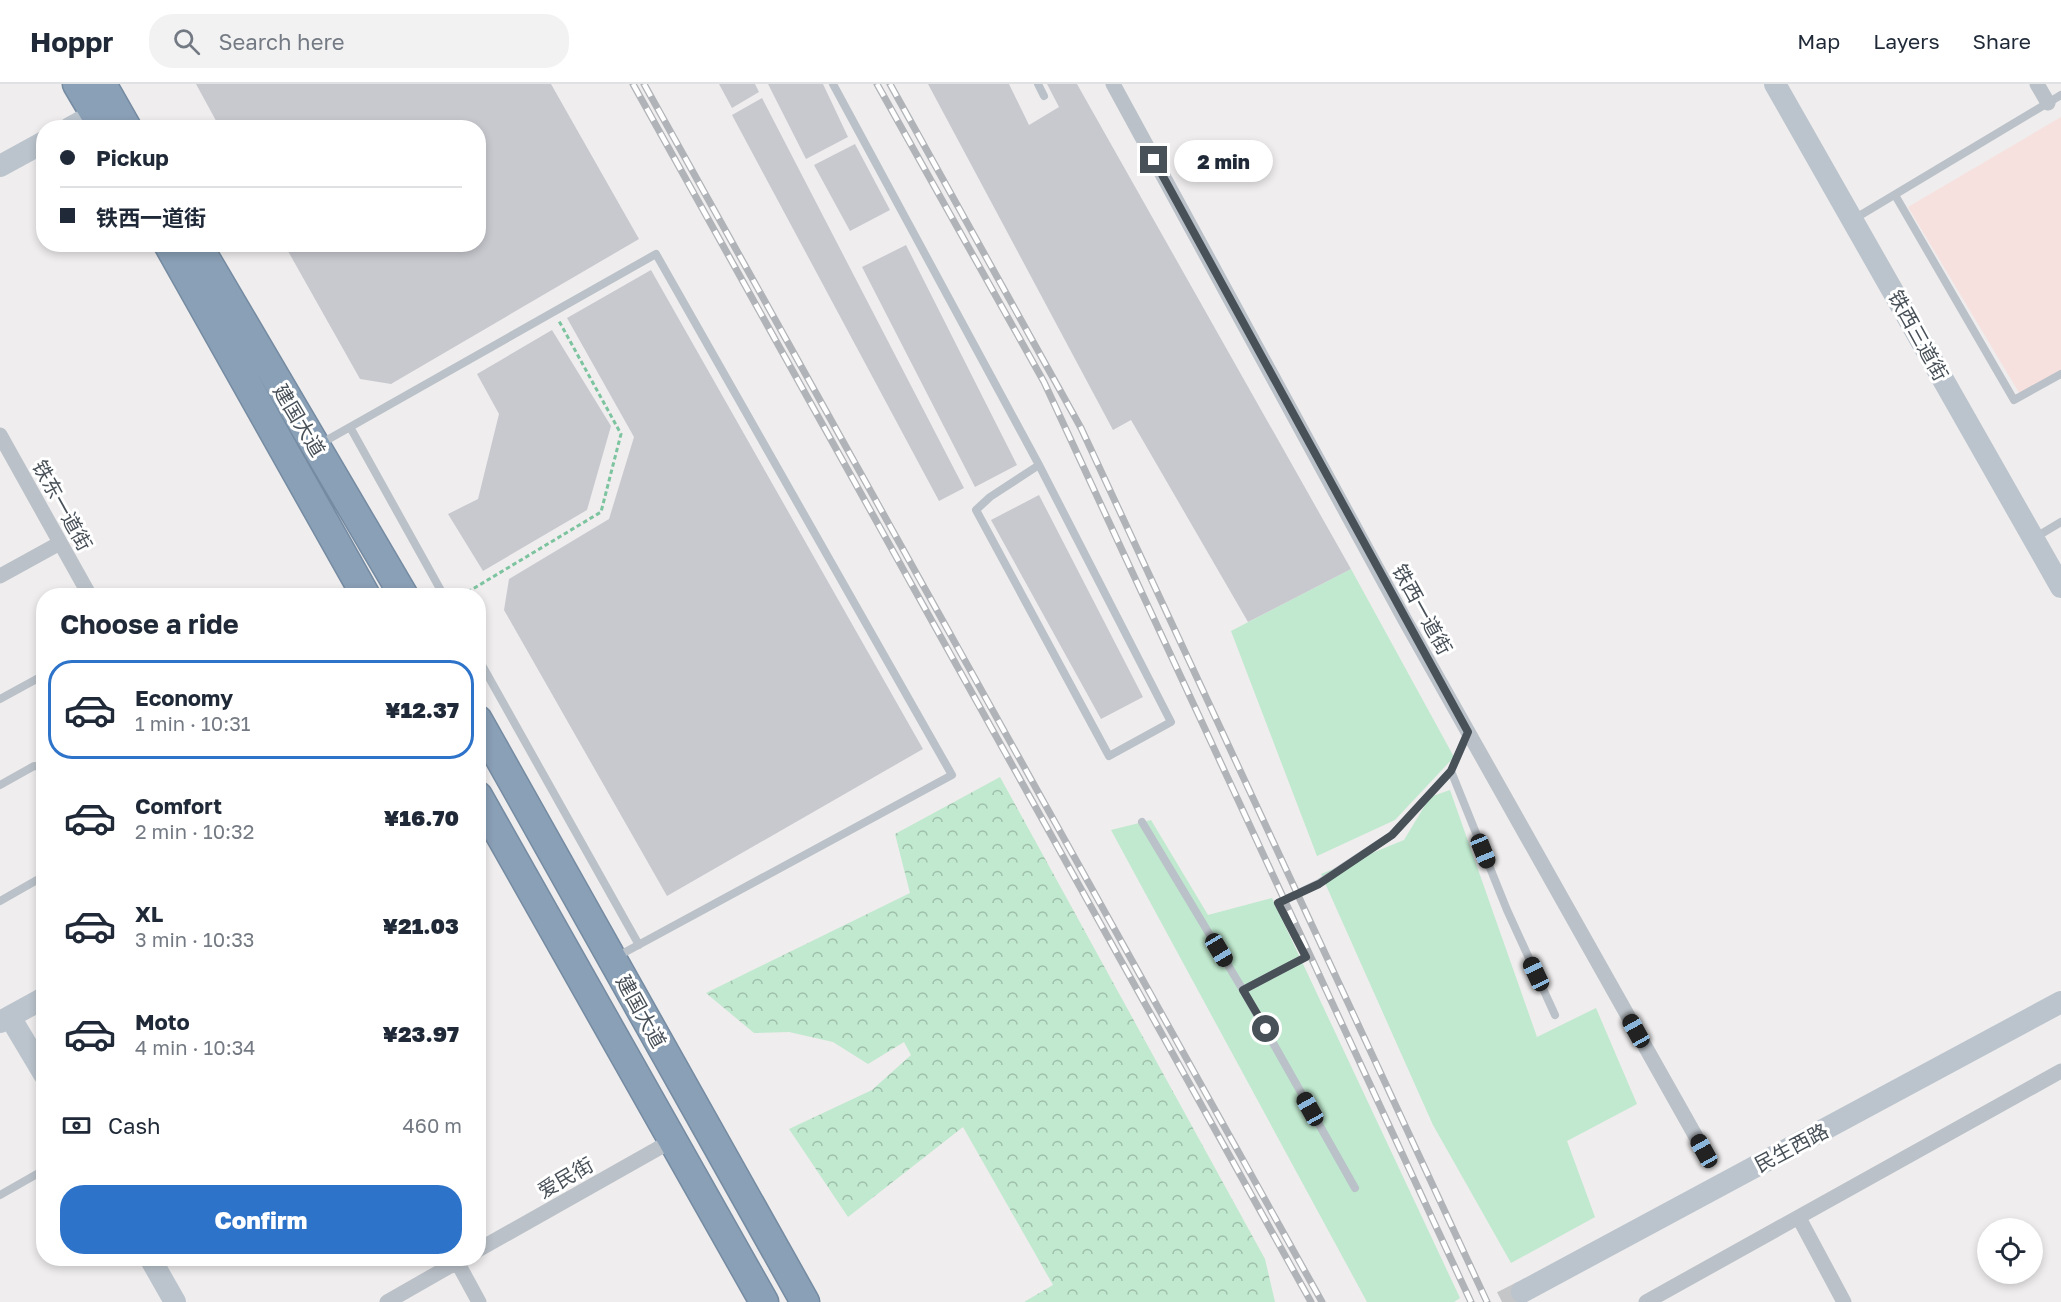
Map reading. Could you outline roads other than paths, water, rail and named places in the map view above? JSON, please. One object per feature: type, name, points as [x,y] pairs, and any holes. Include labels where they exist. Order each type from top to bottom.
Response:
[{"type":"highway","points":[[77,84],[108,111]]},
{"type":"highway","name":"建国大道","points":[[172,252],[362,588]]},
{"type":"highway","name":"建国大道","points":[[201,252],[399,588]]},
{"type":"highway","name":"建国大道","points":[[486,742],[613,959],[805,1302]]},
{"type":"highway","name":"建国大道","points":[[486,810],[764,1302]]},
{"type":"main road","name":"铁西三道街","points":[[1775,84],[1854,219],[2061,587]]},
{"type":"main road","points":[[88,120],[108,111]]},
{"type":"main road","points":[[0,166],[36,146]]},
{"type":"main road","points":[[36,1002],[5,1019],[36,1063]]},
{"type":"main road","name":"民生西路","points":[[1522,1292],[2061,1002]]},
{"type":"main road","points":[[155,1266],[175,1302]]},
{"type":"street","name":"铁西一道街","points":[[1113,84],[1468,732],[1704,1151]]},
{"type":"street","points":[[2037,84],[2054,99]]},
{"type":"street","name":"铁东一道街","points":[[0,435],[85,588]]},
{"type":"street","points":[[0,576],[60,543]]},
{"type":"street","points":[[1646,1302],[2061,1071]]},
{"type":"street","name":"爱民街","points":[[486,1245],[673,1140]]},
{"type":"street","points":[[1799,1218],[1844,1302]]},
{"type":"street","points":[[387,1302],[449,1266]]},
{"type":"street","points":[[462,1266],[479,1302]]},
{"type":"lane","points":[[833,84],[1039,465],[1171,722],[1109,756],[976,510],[990,497],[1039,465]]},
{"type":"lane","points":[[1038,84],[1044,96]]},
{"type":"lane","points":[[1854,219],[2054,99]]},
{"type":"lane","points":[[1895,195],[2014,400],[2061,374]]},
{"type":"lane","points":[[316,446],[656,254],[952,776],[613,959]]},
{"type":"lane","points":[[350,427],[440,588]]},
{"type":"lane","points":[[2033,538],[2061,522]]},
{"type":"lane","points":[[486,672],[639,945]]},
{"type":"lane","points":[[0,699],[36,679]]},
{"type":"lane","points":[[1243,990],[1306,957],[1278,903],[1319,884],[1392,835],[1451,771],[1468,732]]},
{"type":"lane","points":[[0,785],[36,766]]},
{"type":"lane","points":[[1451,771],[1507,910],[1555,1016]]},
{"type":"lane","points":[[1142,822],[1243,990],[1355,1188]]},
{"type":"lane","points":[[0,901],[36,881]]},
{"type":"lane","points":[[0,1195],[36,1175]]},
{"type":"tunnel","points":[[1502,1302],[1522,1292]]},
{"type":"railway","points":[[633,84],[1311,1302]]},
{"type":"railway","points":[[644,84],[1322,1302]]},
{"type":"railway","points":[[877,84],[1044,382],[1471,1302]]},
{"type":"railway","points":[[890,84],[1081,428],[1487,1302]]}]
